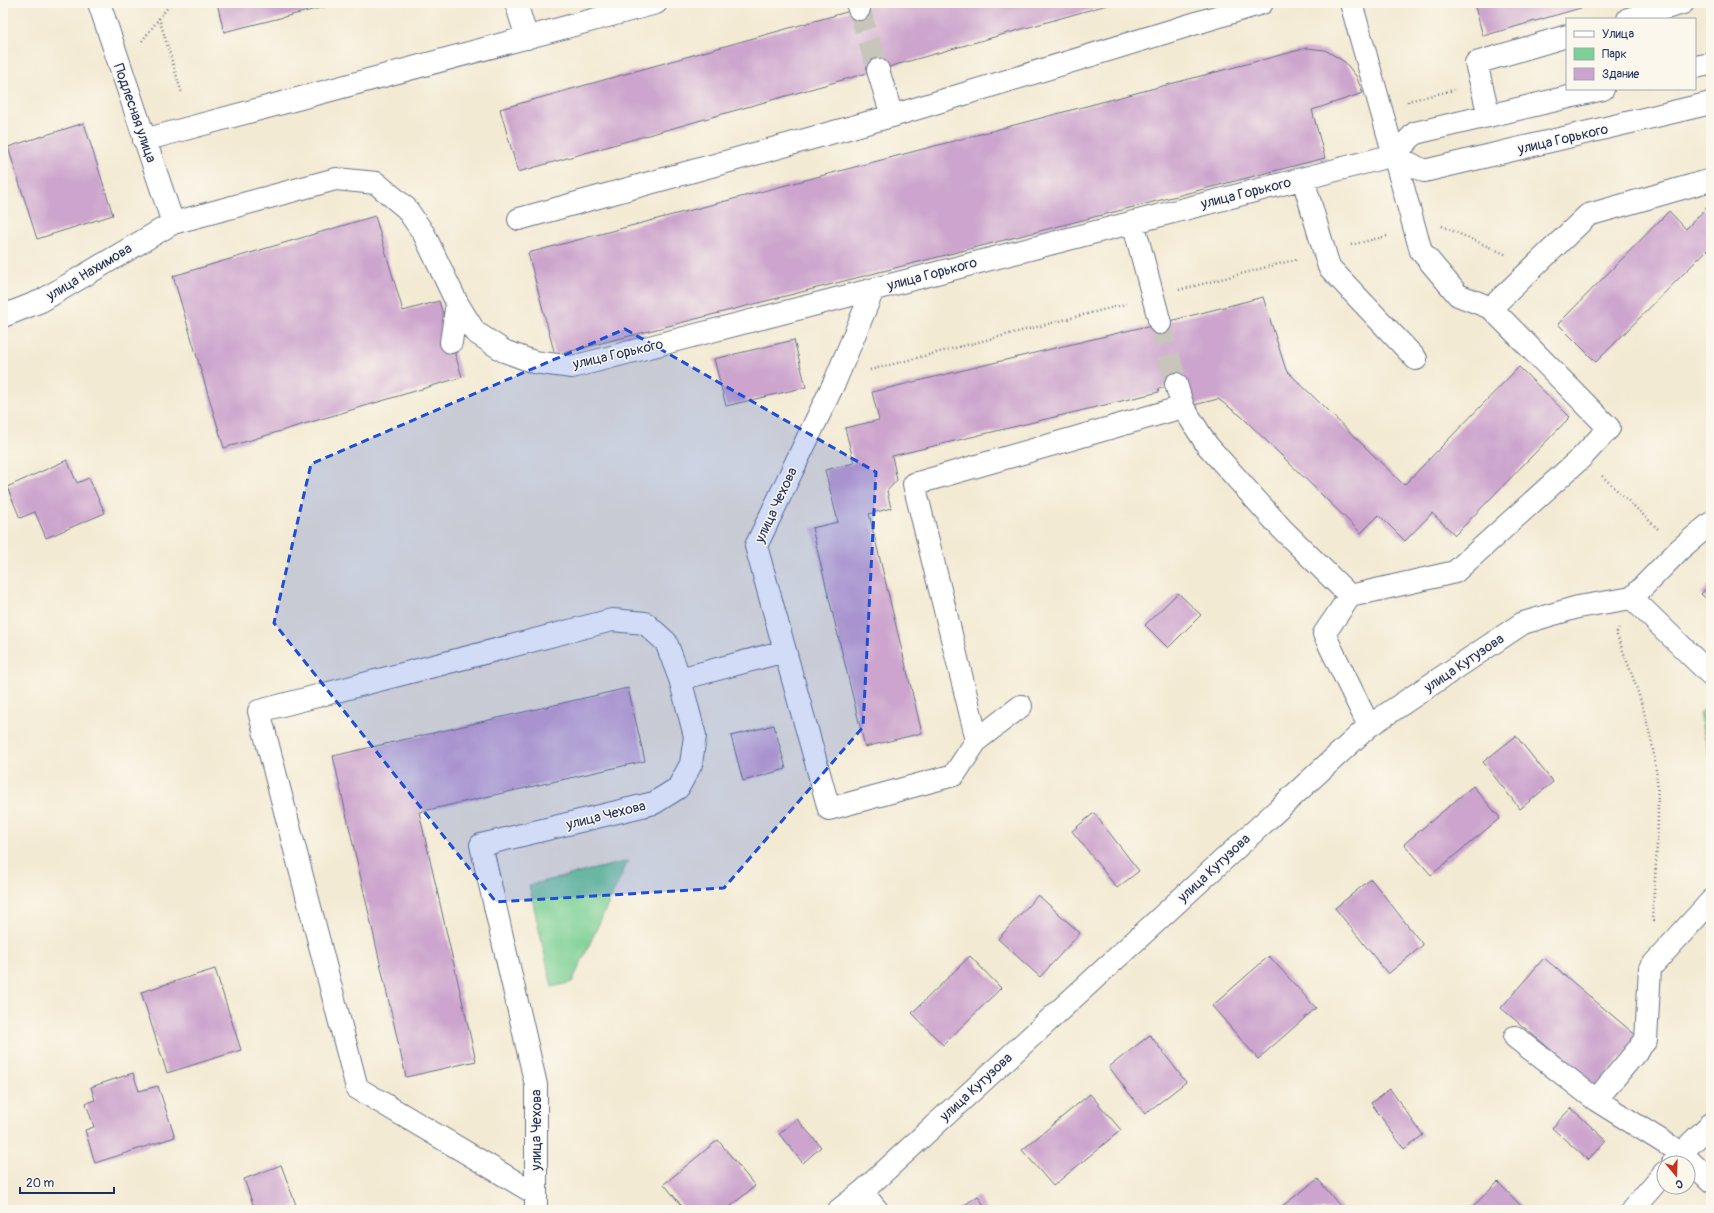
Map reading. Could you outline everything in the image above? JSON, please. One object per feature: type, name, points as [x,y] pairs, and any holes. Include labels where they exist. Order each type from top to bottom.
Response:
[{"type":"street","name":"Подлесная улица","points":[[98,3],[173,223]]},
{"type":"street","points":[[516,3],[527,38]]},
{"type":"street","points":[[144,140],[656,3]]},
{"type":"street","points":[[519,219],[892,116],[1262,3]]},
{"type":"street","points":[[1351,3],[1421,251],[1458,296],[1490,308],[1609,428],[1582,457],[1455,572],[1350,596],[1324,634],[1369,726]]},
{"type":"street","points":[[1631,18],[1683,3]]},
{"type":"street","points":[[1489,116],[1476,63],[1566,36]]},
{"type":"street","points":[[1696,67],[1711,64]]},
{"type":"street","points":[[878,70],[892,116]]},
{"type":"street","points":[[1394,155],[1415,133],[1599,90]]},
{"type":"street","name":"улица Горького","points":[[475,332],[504,351],[534,362],[572,367],[1394,155],[1424,171],[1711,103]]},
{"type":"street","points":[[1303,179],[1329,268],[1416,359]]},
{"type":"street","name":"улица Нахимова","points":[[3,316],[41,301],[173,223],[336,180],[376,183],[406,208],[424,234],[457,303],[475,332]]},
{"type":"street","points":[[1490,308],[1588,215],[1711,180]]},
{"type":"street","points":[[1133,222],[1160,323]]},
{"type":"street","name":"улица Чехова","points":[[873,290],[836,379],[756,546],[829,809],[954,775],[977,740]]},
{"type":"street","points":[[452,342],[457,303]]},
{"type":"street","points":[[1176,384],[1183,407],[1207,445],[1282,530],[1350,596]]},
{"type":"street","points":[[1021,706],[977,740],[914,484],[1183,407]]},
{"type":"street","points":[[1711,523],[1680,549],[1632,598],[1711,675]]},
{"type":"street","name":"улица Кутузова","points":[[839,1210],[862,1192],[1369,726],[1523,623],[1578,607],[1632,598]]},
{"type":"street","points":[[536,1202],[357,1088],[259,711],[612,620],[645,623],[666,642],[680,679],[785,651]]},
{"type":"street","name":"улица Чехова","points":[[536,1202],[536,1085],[481,845],[654,803],[678,788],[691,764],[695,736],[680,679]]},
{"type":"street","points":[[1596,1100],[1646,1040],[1650,968],[1711,901]]},
{"type":"street","points":[[1515,1037],[1596,1100],[1673,1155]]},
{"type":"street","points":[[1680,1155],[1711,1124]]},
{"type":"street","points":[[1696,1171],[1711,1181]]},
{"type":"street","points":[[1632,1210],[1656,1182]]},
{"type":"street","points":[[862,1192],[877,1210]]},
{"type":"path","points":[[141,42],[171,3]]},
{"type":"path","points":[[159,18],[182,94]]},
{"type":"path","points":[[1437,223],[1534,267]]},
{"type":"path","points":[[1582,457],[1680,549]]},
{"type":"path","points":[[1632,598],[1616,634],[1634,680],[1647,723],[1656,778],[1658,815],[1652,920],[1675,941]]},
{"type":"highlighted area","points":[[625,329],[876,472],[863,727],[724,888],[496,902],[274,623],[311,464]]},
{"type":"green space","points":[[1707,706],[1711,710],[1711,761],[1699,714]]},
{"type":"green space","points":[[628,861],[572,982],[552,987],[529,885]]},
{"type":"building","points":[[217,3],[336,3],[336,4],[224,32]]},
{"type":"building","points":[[879,3],[1114,3],[518,172],[500,109]]},
{"type":"building","points":[[1474,3],[1598,3],[1483,36]]},
{"type":"building","points":[[1307,48],[1325,50],[1345,62],[1356,76],[1363,93],[1312,110],[1325,158],[555,355],[528,253]]},
{"type":"building","points":[[84,123],[113,215],[37,239],[8,147]]},
{"type":"building","points":[[1711,203],[1711,246],[1596,362],[1558,324],[1669,211],[1686,229]]},
{"type":"building","points":[[375,216],[403,311],[439,301],[462,377],[224,448],[173,276]]},
{"type":"building","points":[[1263,297],[1286,370],[1404,485],[1519,367],[1570,417],[1455,535],[1432,513],[1405,541],[1379,515],[1361,533],[1241,416],[1218,399],[1194,405],[1187,382],[1158,389],[1159,392],[892,456],[897,480],[887,491],[891,508],[869,514],[922,733],[865,747],[812,528],[838,522],[825,470],[854,463],[845,428],[879,420],[872,392],[1143,328]]},
{"type":"building","points":[[794,340],[806,387],[726,406],[714,359]]},
{"type":"building","points":[[67,460],[77,483],[89,478],[105,513],[46,538],[35,512],[20,518],[7,487]]},
{"type":"building","points":[[1711,583],[1711,603],[1701,594]]},
{"type":"building","points":[[1178,593],[1201,615],[1168,648],[1145,625]]},
{"type":"building","points":[[628,688],[645,761],[419,812],[476,1061],[406,1077],[333,756]]},
{"type":"building","points":[[774,725],[786,769],[743,781],[731,736]]},
{"type":"building","points":[[1516,736],[1553,782],[1520,809],[1483,762]]},
{"type":"building","points":[[1473,786],[1500,818],[1431,875],[1404,844]]},
{"type":"building","points":[[1094,813],[1139,871],[1117,888],[1072,831]]},
{"type":"building","points":[[1371,879],[1423,945],[1388,974],[1335,908]]},
{"type":"building","points":[[1038,895],[1080,933],[1040,977],[998,939]]},
{"type":"building","points":[[970,956],[1001,988],[943,1045],[912,1013]]},
{"type":"building","points":[[1269,956],[1316,1008],[1258,1059],[1212,1006]]},
{"type":"building","points":[[1544,958],[1638,1037],[1595,1087],[1501,1008]]},
{"type":"building","points":[[215,969],[241,1050],[167,1073],[141,992]]},
{"type":"building","points":[[1150,1035],[1186,1082],[1145,1114],[1109,1067]]},
{"type":"building","points":[[133,1073],[139,1091],[158,1086],[175,1137],[95,1163],[85,1130],[94,1127],[86,1103],[95,1100],[91,1087]]},
{"type":"building","points":[[1390,1089],[1423,1135],[1404,1149],[1371,1103]]},
{"type":"building","points":[[1090,1094],[1121,1130],[1053,1186],[1022,1150]]},
{"type":"building","points":[[1571,1108],[1606,1140],[1588,1160],[1552,1128]]},
{"type":"building","points":[[797,1119],[821,1147],[803,1163],[779,1134]]},
{"type":"building","points":[[718,1140],[755,1186],[726,1210],[685,1210],[664,1184]]},
{"type":"building","points":[[281,1165],[296,1205],[284,1210],[255,1210],[244,1179]]},
{"type":"building","points":[[1318,1179],[1343,1210],[1277,1210]]},
{"type":"building","points":[[1498,1182],[1525,1210],[1469,1210]]},
{"type":"building","points":[[978,1196],[987,1210],[957,1210]]},
{"type":"tunnel","points":[[859,9],[878,70]]},
{"type":"tunnel","points":[[1160,323],[1176,384]]}]
